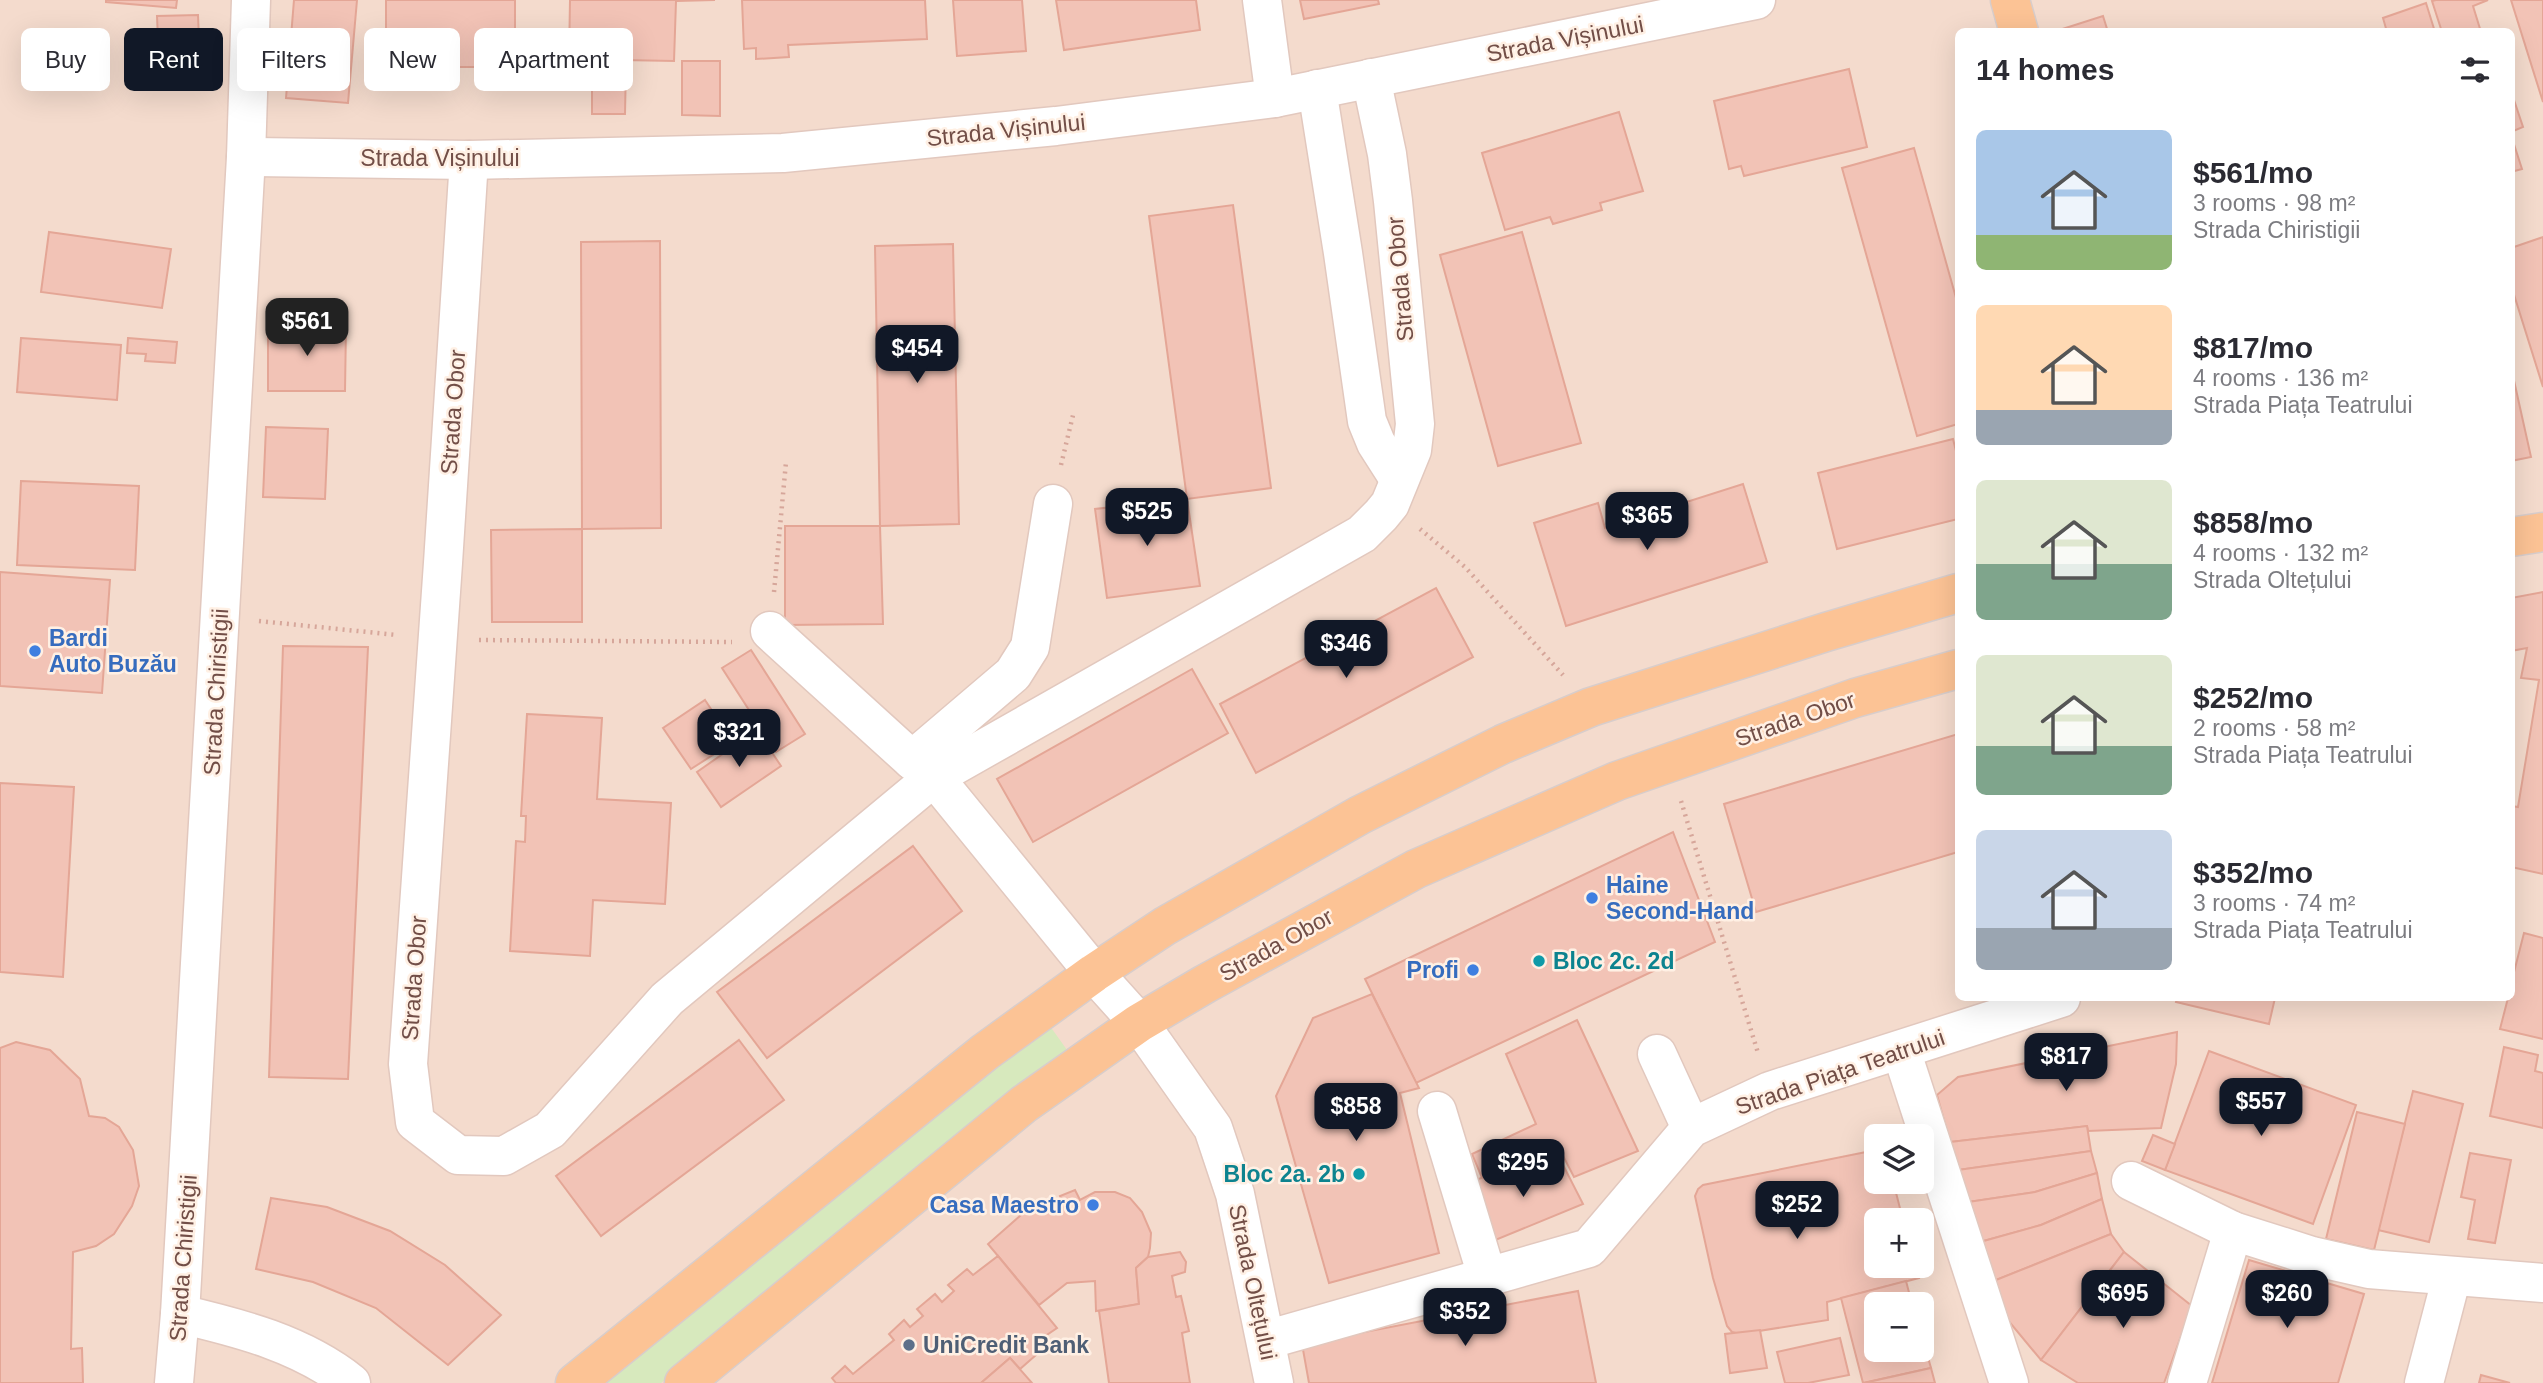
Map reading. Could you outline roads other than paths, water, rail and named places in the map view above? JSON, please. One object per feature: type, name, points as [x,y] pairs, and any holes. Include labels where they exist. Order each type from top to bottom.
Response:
[{"type":"main road","points":[[2010,0],[2018,28]]},
{"type":"main road","points":[[2515,536],[2543,532]]},
{"type":"main road","points":[[575,1383],[985,1052],[1094,973],[1165,926],[1360,815],[1503,744],[1591,706],[1955,594]]},
{"type":"main road","name":"Strada Obor","points":[[684,1383],[1024,1104],[1139,1023],[1205,984],[1416,869],[1604,787],[1855,698],[1955,670]]},
{"type":"street","name":"Strada Chiristigii","points":[[174,1383],[246,157],[251,0]]},
{"type":"street","points":[[1262,0],[1275,98]]},
{"type":"street","name":"Strada Vișinului","points":[[246,157],[468,160],[783,153],[1056,126],[1275,98],[1756,0]]},
{"type":"street","name":"Strada Obor","points":[[468,160],[408,1064],[415,1122],[458,1155],[504,1156],[550,1130],[667,999],[923,768],[1362,534],[1394,491],[1412,450],[1415,424],[1393,201],[1387,154],[1371,78]]},
{"type":"street","points":[[1317,89],[1367,421],[1394,491]]},
{"type":"street","points":[[923,768],[1013,674],[1030,647],[1053,504]]},
{"type":"street","points":[[770,631],[923,768],[1094,973]]},
{"type":"street","name":"Strada Oltețului","points":[[1094,973],[1139,1023],[1213,1128],[1235,1194],[1274,1383]]},
{"type":"street","name":"Strada Piața Teatrului","points":[[1266,1340],[1589,1248],[1690,1128],[1770,1091],[2052,1001]]},
{"type":"street","points":[[1901,1050],[2009,1383]]},
{"type":"street","points":[[1657,1054],[1690,1128]]},
{"type":"street","points":[[1437,1111],[1487,1276]]},
{"type":"street","points":[[2131,1181],[2233,1231],[2312,1256],[2369,1269],[2543,1283]]},
{"type":"street","points":[[2186,1383],[2233,1231]]},
{"type":"street","points":[[2424,1383],[2452,1276]]},
{"type":"street","points":[[180,1314],[251,1332],[300,1352],[351,1383]]},
{"type":"place","name":"Bardi Auto Buzău","points":[[35,651]]},
{"type":"place","name":"Haine Second-Hand","points":[[1592,898]]},
{"type":"place","name":"Bloc 2c. 2d","points":[[1539,961]]},
{"type":"place","name":"Profi","points":[[1473,970]]},
{"type":"place","name":"Bloc 2a. 2b","points":[[1359,1174]]},
{"type":"place","name":"Casa Maestro","points":[[1093,1205]]},
{"type":"place","name":"UniCredit Bank","points":[[909,1345]]}]
